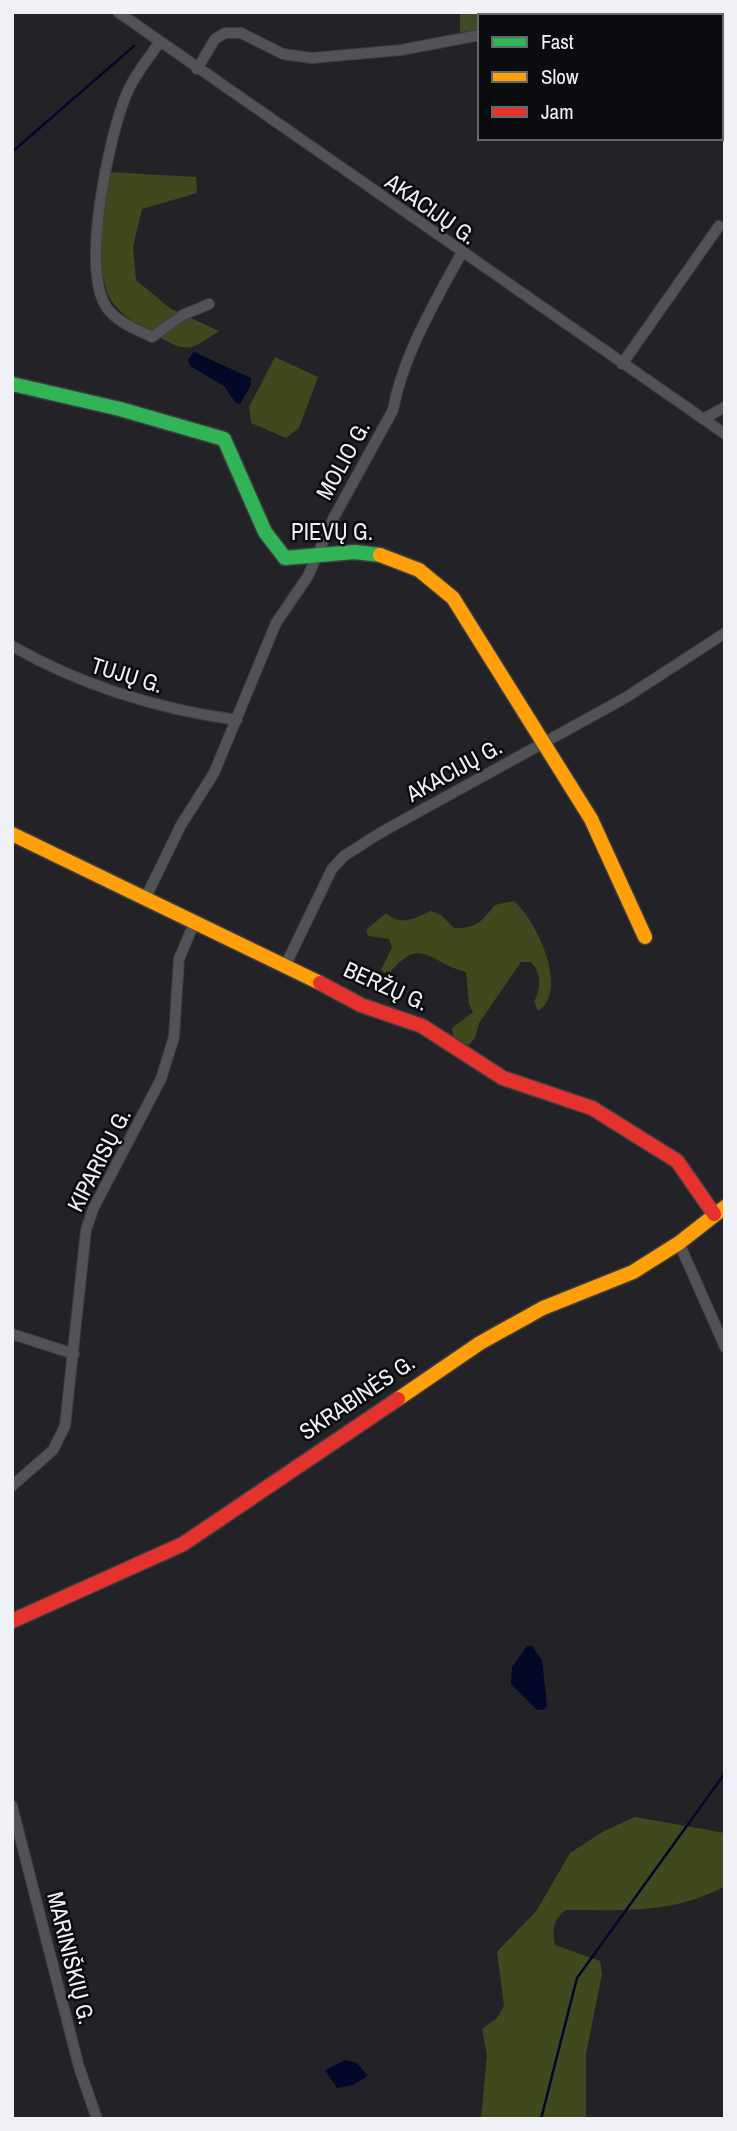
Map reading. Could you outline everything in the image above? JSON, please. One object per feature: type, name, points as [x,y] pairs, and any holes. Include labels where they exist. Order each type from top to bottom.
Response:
[{"type":"street","name":"AKACIJŲ G.","points":[[118,12],[461,254],[725,433]]},
{"type":"street","points":[[197,69],[215,39],[225,33],[241,33],[283,54],[312,58],[401,50],[478,35]]},
{"type":"street","points":[[159,43],[126,95],[105,166],[100,190],[99,291],[113,315],[152,337],[183,315],[209,304]]},
{"type":"street","points":[[622,364],[719,226]]},
{"type":"street","name":"MOLIO G.","points":[[145,899],[181,825],[214,774],[276,623],[308,576],[393,410],[396,393],[431,309],[461,254]]},
{"type":"street","name":"PIEVŲ G.","points":[[12,384],[120,409],[224,439],[235,457],[270,542],[285,558],[355,552],[382,555],[434,580],[467,617],[506,685],[545,742],[610,856],[645,937]]},
{"type":"street","points":[[703,419],[725,407]]},
{"type":"street","name":"AKACIJŲ G.","points":[[286,964],[332,869],[344,856],[380,833],[625,698],[725,633]]},
{"type":"street","name":"TUJŲ G.","points":[[12,646],[62,674],[91,684],[188,713],[237,720]]},
{"type":"street","name":"BERŽŲ G.","points":[[12,834],[286,964],[360,1005],[422,1026],[503,1078],[592,1108],[677,1161],[719,1210]]},
{"type":"street","name":"KIPARISŲ G.","points":[[12,1486],[53,1450],[61,1434],[69,1402],[86,1230],[93,1209],[162,1079],[174,1037],[179,959],[195,922]]},
{"type":"street","name":"SKRABINĖS G.","points":[[12,1621],[183,1544],[480,1343],[542,1308],[633,1272],[678,1243],[719,1210]]},
{"type":"street","points":[[678,1243],[725,1347]]},
{"type":"street","points":[[12,1334],[74,1354]]},
{"type":"street","name":"MARINIŠKIŲ G.","points":[[12,1805],[81,2077],[97,2119]]},
{"type":"green space","points":[[460,12],[606,12],[478,14],[478,30],[460,32]]},
{"type":"green space","points":[[107,172],[196,177],[197,193],[142,209],[133,247],[136,280],[171,309],[219,331],[201,343],[189,347],[176,345],[132,321],[111,300],[106,288],[101,256],[101,218]]},
{"type":"green space","points":[[275,357],[318,377],[299,428],[286,438],[251,423],[249,407]]},
{"type":"green space","points":[[514,901],[532,923],[546,955],[551,988],[547,1001],[538,1011],[534,1002],[539,976],[531,962],[521,962],[479,1023],[475,1038],[468,1046],[461,1046],[454,1040],[452,1028],[473,1012],[469,1004],[466,972],[426,954],[417,953],[399,962],[388,975],[381,970],[392,947],[389,939],[368,936],[366,930],[386,913],[397,920],[403,920],[431,911],[441,915],[454,928],[468,927],[482,920],[495,905]]},
{"type":"green space","points":[[635,1817],[725,1833],[725,1886],[687,1902],[667,1906],[628,1910],[566,1910],[562,1913],[554,1925],[555,1945],[600,1961],[602,1974],[586,2054],[586,2119],[481,2119],[487,2055],[482,2029],[497,2018],[504,2006],[497,1952],[537,1910],[570,1853],[604,1831]]},
{"type":"water","points":[[194,352],[251,378],[251,385],[240,404],[235,402],[224,386],[190,366],[188,360]]},
{"type":"water","points":[[527,1646],[532,1646],[542,1660],[547,1706],[543,1710],[537,1710],[511,1684],[512,1667]]},
{"type":"water","points":[[345,2060],[357,2063],[368,2076],[353,2085],[337,2088],[325,2070]]},
{"type":"waterway","points":[[12,152],[134,46]]},
{"type":"waterway","points":[[541,2119],[577,1978],[725,1773]]},
{"type":"traffic: fast","points":[[12,384],[120,409],[224,439],[265,532],[285,558],[355,552],[380,555]]},
{"type":"traffic: slow","points":[[380,555],[419,570],[453,598],[591,819],[645,937]]},
{"type":"traffic: slow","points":[[12,834],[320,983]]},
{"type":"traffic: slow","points":[[398,1399],[480,1343],[543,1308],[633,1272],[679,1243],[725,1207]]},
{"type":"traffic: jam","points":[[320,983],[361,1005],[422,1026],[503,1078],[592,1108],[677,1161],[714,1214]]},
{"type":"traffic: jam","points":[[12,1621],[183,1544],[398,1399]]}]
